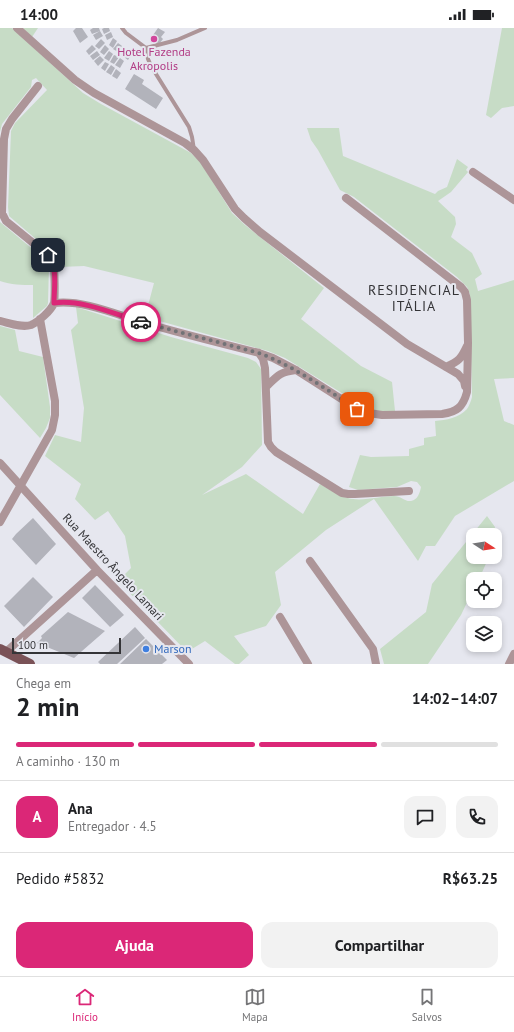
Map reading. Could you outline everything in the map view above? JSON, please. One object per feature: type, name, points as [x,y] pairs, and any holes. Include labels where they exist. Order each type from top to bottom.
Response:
[{"type":"main road","points":[[3,651],[30,664]]},
{"type":"street","points":[[17,28],[75,80],[94,93],[185,143],[194,150],[203,160],[235,208],[244,218],[260,232],[407,344],[462,377],[467,392]]},
{"type":"street","points":[[0,321],[30,325],[40,319],[54,303],[55,270],[52,261],[48,255],[6,221],[2,213],[4,139],[6,128],[38,86]]},
{"type":"street","points":[[474,172],[514,200]]},
{"type":"street","points":[[54,303],[64,302],[87,305],[151,325],[259,353],[273,358],[296,370],[357,409],[369,413],[382,416],[442,414],[458,409],[462,405],[467,392],[468,343],[465,292],[461,287],[346,198]]},
{"type":"street","points":[[0,522],[52,430],[55,415],[55,401],[40,319]]},
{"type":"street","points":[[446,367],[455,363],[460,358],[468,343]]},
{"type":"street","points":[[259,353],[265,368],[267,386],[268,442],[276,452],[342,493],[355,494],[409,491]]},
{"type":"street","points":[[267,386],[277,375],[296,370]]},
{"type":"street","name":"Rua Maestro Ângelo Lamari","points":[[0,462],[97,570],[189,664]]},
{"type":"street","points":[[310,561],[373,649],[376,664]]},
{"type":"street","points":[[3,651],[97,570]]},
{"type":"street","points":[[280,617],[308,664]]},
{"type":"street","points":[[509,664],[514,654]]},
{"type":"lane","points":[[122,28],[126,33],[146,48],[151,66],[189,127],[194,150]]},
{"type":"lane","points":[[146,48],[177,40],[205,28]]},
{"type":"green space","points":[[0,28],[12,28],[83,93],[191,153],[201,163],[232,213],[324,288],[301,319],[361,366],[392,382],[395,411],[382,412],[366,408],[285,358],[268,351],[145,317],[154,283],[84,266],[60,267],[57,257],[9,216],[8,207],[11,131],[15,123],[47,90],[36,78],[32,80],[31,87],[2,124],[0,132]]},
{"type":"green space","points":[[23,28],[38,28],[32,37]]},
{"type":"green space","points":[[502,28],[514,28],[514,106],[502,108],[491,118],[486,115]]},
{"type":"green space","points":[[307,128],[339,128],[343,156],[435,194],[447,187],[457,159],[468,167],[466,170],[468,172],[451,192],[438,201],[455,217],[456,224],[451,237],[472,253],[482,274],[475,279],[478,291],[514,280],[514,378],[494,379],[504,421],[514,425],[514,481],[455,516],[435,546],[426,546],[418,561],[374,499],[326,530],[275,572],[281,605],[266,626],[234,636],[249,655],[239,664],[235,664],[205,641],[187,652],[118,581],[131,568],[125,536],[108,511],[95,520],[75,499],[81,484],[45,456],[55,435],[81,442],[84,408],[71,330],[78,323],[76,307],[171,337],[248,358],[256,362],[261,369],[262,445],[242,467],[202,495],[246,474],[303,514],[320,484],[341,496],[353,499],[394,496],[409,501],[417,497],[421,487],[417,482],[411,481],[397,487],[358,490],[349,487],[360,455],[371,457],[409,456],[409,449],[424,445],[424,438],[436,436],[435,421],[456,416],[467,409],[472,397],[470,294],[467,287],[457,277],[354,197],[340,190],[311,140]]},
{"type":"green space","points":[[0,222],[47,261],[49,266],[48,303],[47,306],[33,318],[33,285],[12,284],[0,281]]},
{"type":"green space","points":[[0,326],[15,330],[19,351],[43,357],[50,407],[50,418],[40,438],[0,395]]},
{"type":"green space","points":[[487,516],[495,527],[495,528],[477,528]]},
{"type":"green space","points":[[466,542],[466,564],[486,564],[482,572],[466,572],[466,605],[461,615],[428,664],[384,664],[380,649],[426,612],[432,584]]},
{"type":"building","points":[[76,28],[82,28],[88,37],[80,43],[73,31]]},
{"type":"building","points":[[93,28],[99,28],[100,31],[92,34],[90,30]]},
{"type":"building","points":[[109,28],[110,31],[104,34],[102,29]]},
{"type":"building","points":[[158,28],[165,32],[161,37],[163,39],[159,44],[151,38]]},
{"type":"building","points":[[100,31],[103,36],[96,40],[93,35]]},
{"type":"building","points":[[111,32],[113,37],[107,40],[105,35]]},
{"type":"building","points":[[113,38],[117,41],[113,48],[109,45]]},
{"type":"building","points":[[101,39],[105,43],[99,49],[95,46]]},
{"type":"building","points":[[118,43],[122,46],[118,52],[113,49]]},
{"type":"building","points":[[92,45],[96,49],[89,55],[86,51]]},
{"type":"building","points":[[105,45],[109,49],[104,55],[100,52]]},
{"type":"building","points":[[123,48],[127,50],[123,56],[119,54]]},
{"type":"building","points":[[97,51],[100,55],[93,60],[90,56]]},
{"type":"building","points":[[109,51],[113,54],[109,61],[104,58]]},
{"type":"building","points":[[128,51],[132,53],[128,60],[124,57]]},
{"type":"building","points":[[114,55],[119,57],[114,64],[110,62]]},
{"type":"building","points":[[100,56],[104,60],[98,66],[94,61]]},
{"type":"building","points":[[120,58],[124,61],[120,68],[115,65]]},
{"type":"building","points":[[105,62],[109,64],[105,71],[101,68]]},
{"type":"building","points":[[111,65],[115,68],[111,75],[106,72]]},
{"type":"building","points":[[116,69],[121,73],[117,79],[112,76]]},
{"type":"building","points":[[134,74],[144,80],[142,84],[163,98],[156,109],[125,89]]},
{"type":"building","points":[[33,518],[56,544],[36,565],[12,539]]},
{"type":"building","points":[[33,577],[53,597],[24,627],[4,606]]},
{"type":"building","points":[[95,585],[124,615],[110,627],[82,598]]},
{"type":"building","points":[[68,612],[105,631],[74,658],[37,643],[42,638],[41,636]]},
{"type":"building","points":[[135,627],[145,638],[117,664],[100,664],[98,662]]},
{"type":"building","name":"Marson","points":[[146,639],[167,660],[162,664],[120,664]]},
{"type":"way so far","points":[[141,322],[273,358],[296,370],[357,409]]},
{"type":"place","name":"Hotel Fazenda Akropolis","points":[[154,39]]},
{"type":"place","name":"Marson","points":[[146,649]]},
{"type":"district","name":"RESIDENCIAL ITÁLIA","points":[[414,298]]},
{"type":"route","points":[[48,255],[55,270],[54,303],[64,302],[87,305],[141,322]]}]
